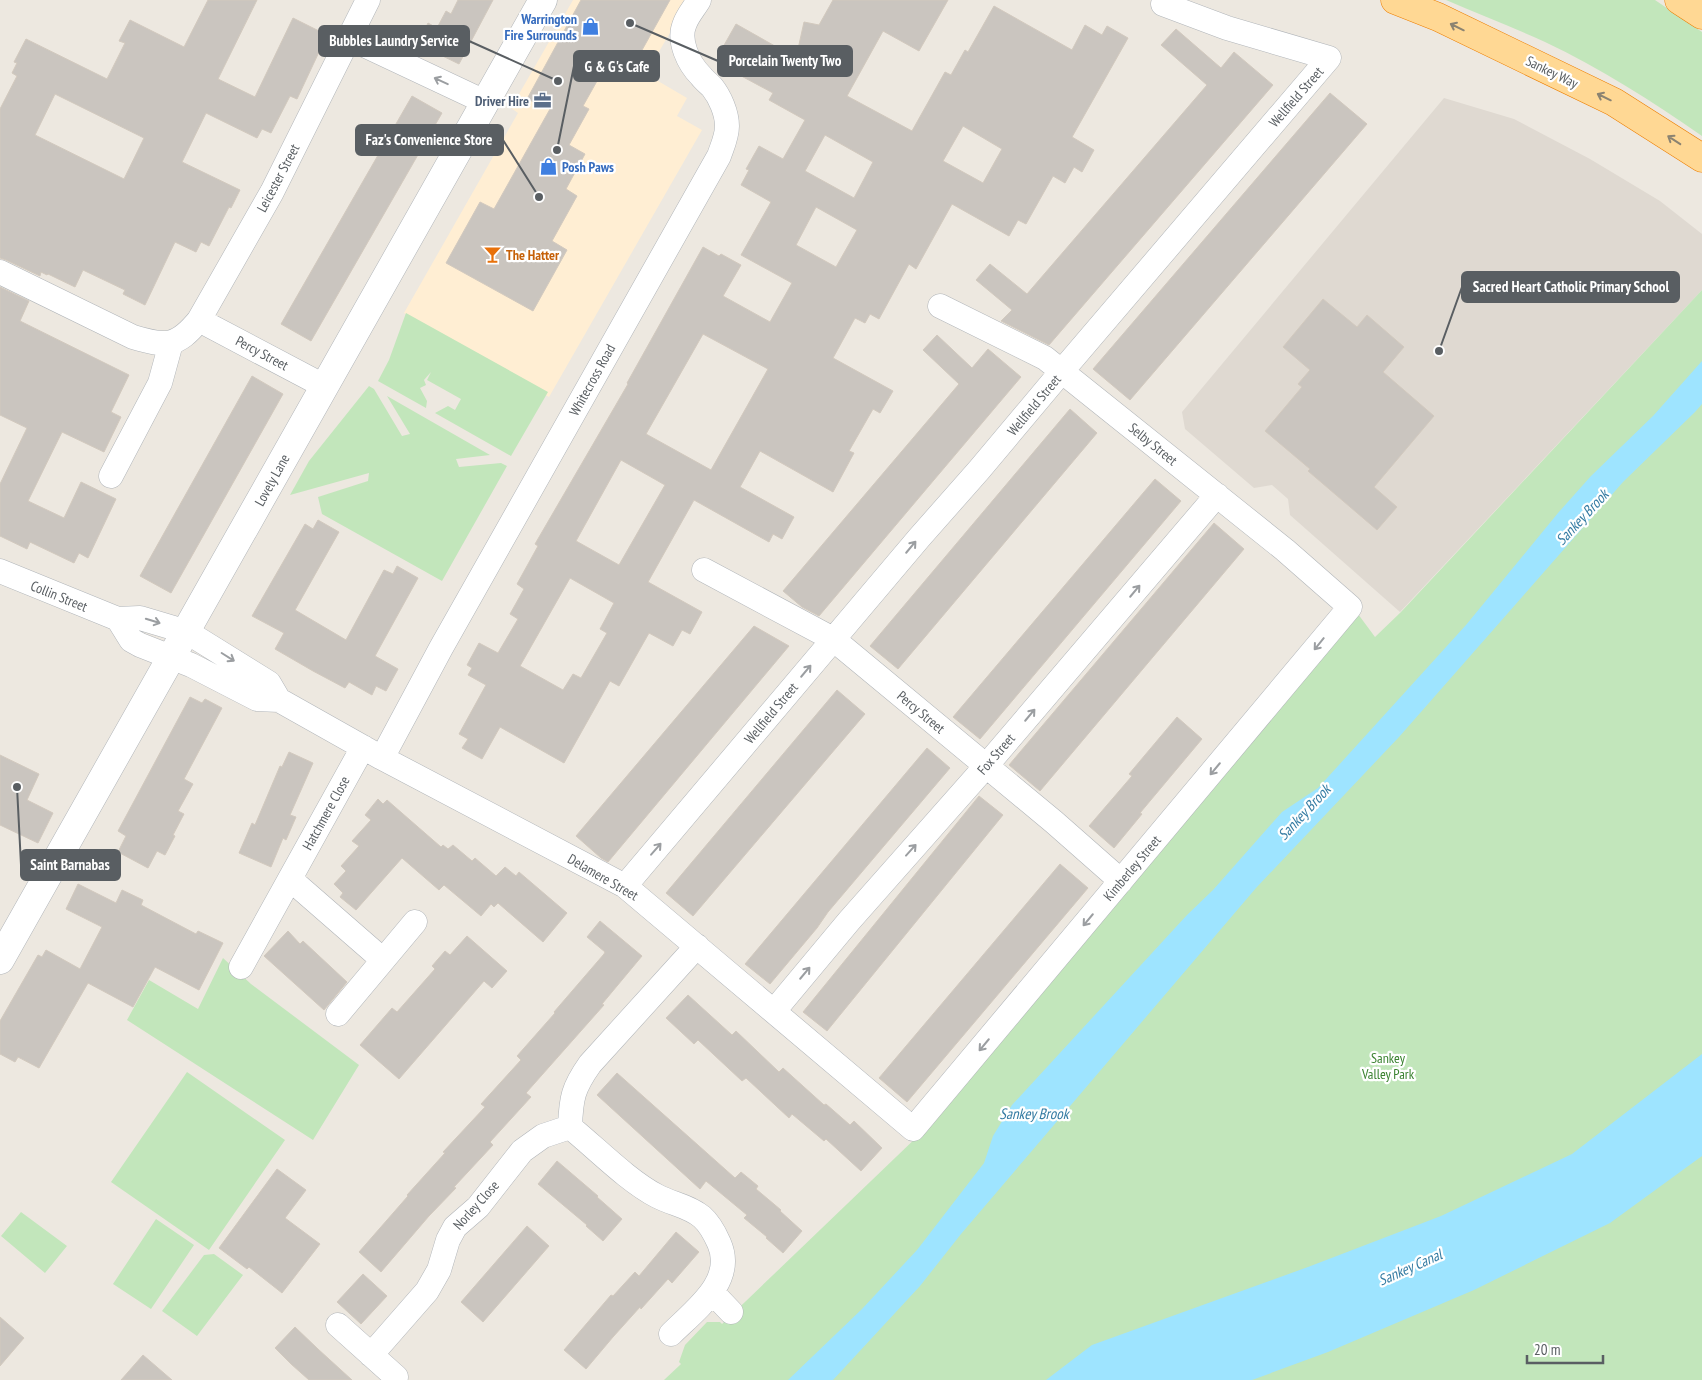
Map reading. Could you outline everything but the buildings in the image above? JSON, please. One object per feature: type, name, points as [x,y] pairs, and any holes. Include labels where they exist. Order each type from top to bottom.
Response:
[{"type":"highway","name":"Sankey Way","points":[[1395,0],[1438,17],[1614,102],[1702,158]]},
{"type":"highway","points":[[1679,0],[1702,15]]},
{"type":"street","name":"Leicester Street","points":[[171,343],[187,334],[199,320],[272,192],[368,0]]},
{"type":"street","name":"Lovely Lane","points":[[0,960],[543,0]]},
{"type":"street","name":"Whitecross Road","points":[[372,753],[442,648],[719,156],[727,126],[720,99],[712,87],[690,63],[682,36],[684,24],[699,0]]},
{"type":"street","name":"Wellfield Street","points":[[624,886],[1329,58],[1227,28],[1163,4]]},
{"type":"street","points":[[349,38],[485,102]]},
{"type":"street","points":[[0,272],[133,337],[154,344],[171,343],[160,383],[112,476]]},
{"type":"street","name":"Selby Street","points":[[940,306],[1046,358],[1285,550],[1350,607]]},
{"type":"street","name":"Percy Street","points":[[199,320],[324,386]]},
{"type":"street","name":"Fox Street","points":[[774,1011],[849,921],[986,766],[1217,495]]},
{"type":"street","name":"Percy Street","points":[[704,570],[833,639],[986,766],[1120,881]]},
{"type":"street","name":"Collin Street","points":[[0,571],[118,619],[140,618],[187,632]]},
{"type":"street","name":"Kimberley Street","points":[[913,1129],[1350,607]]},
{"type":"street","points":[[118,619],[131,640],[172,657]]},
{"type":"street","name":"Delamere Street","points":[[187,632],[269,683],[279,700]]},
{"type":"street","name":"Delamere Street","points":[[172,657],[257,698],[279,700],[372,753],[624,886],[913,1129]]},
{"type":"street","name":"Hatchmere Close","points":[[241,967],[290,879],[372,753]]},
{"type":"street","points":[[290,879],[383,960]]},
{"type":"street","points":[[338,1014],[415,922]]},
{"type":"street","points":[[671,1334],[712,1292],[719,1281],[723,1270],[722,1250],[715,1233],[703,1218],[685,1207],[658,1197],[639,1184],[570,1127],[571,1101],[577,1082],[590,1064],[697,946]]},
{"type":"street","name":"Norley Close","points":[[371,1355],[427,1291],[439,1270],[448,1240],[455,1227],[478,1207],[522,1151],[543,1136],[570,1127]]},
{"type":"street","points":[[712,1292],[732,1312]]},
{"type":"street","points":[[338,1325],[396,1377]]},
{"type":"shaded area","points":[[573,0],[689,0],[646,74],[687,98],[677,116],[702,130],[549,397],[404,313],[518,113],[511,108]]},
{"type":"shaded area","points":[[1444,98],[1514,119],[1590,159],[1660,201],[1702,234],[1702,290],[1400,612],[1290,515],[1288,499],[1272,485],[1254,488],[1185,429],[1182,412]]},
{"type":"green space","points":[[1446,0],[1655,0],[1702,32],[1702,136],[1645,98],[1586,63],[1545,42]]},
{"type":"green space","name":"Sankey Valley Park","points":[[1702,290],[1702,1380],[664,1380],[681,1364],[679,1362],[685,1345],[707,1322],[720,1322],[722,1324],[921,1133],[1358,614],[1375,637],[1401,612]]},
{"type":"green space","points":[[406,313],[548,392],[511,456],[435,413],[448,406],[455,410],[461,399],[427,380],[431,372],[424,380],[426,385],[420,388],[427,401],[426,408],[378,381],[389,360]]},
{"type":"green space","points":[[369,386],[374,389],[402,436],[410,434],[387,396],[490,455],[456,459],[459,467],[501,463],[507,466],[442,581],[322,514],[318,497],[368,481],[369,473],[290,495],[309,461]]},
{"type":"green space","points":[[223,958],[251,984],[359,1065],[313,1140],[127,1020],[149,980],[198,1009]]},
{"type":"green space","points":[[187,1072],[285,1140],[209,1250],[111,1182]]},
{"type":"green space","points":[[21,1212],[67,1246],[45,1273],[1,1236]]},
{"type":"green space","points":[[156,1219],[194,1245],[151,1309],[113,1284]]},
{"type":"green space","points":[[214,1254],[243,1275],[197,1336],[162,1311],[204,1255]]},
{"type":"water","name":"Sankey Brook","points":[[1702,361],[1702,404],[1623,482],[1399,737],[1256,888],[961,1234],[920,1286],[833,1380],[788,1380],[862,1309],[917,1250],[984,1163],[993,1136],[1012,1105],[1187,915],[1213,890],[1282,812],[1318,788],[1466,625],[1558,513],[1591,476],[1653,416]]},
{"type":"water","name":"Sankey Canal","points":[[1702,1054],[1702,1156],[1610,1223],[1474,1290],[1328,1352],[1252,1380],[1046,1380],[1092,1345],[1308,1267],[1441,1216],[1572,1154]]},
{"type":"place","name":"Porcelain Twenty Two","points":[[630,23]]},
{"type":"place","name":"Warrington Fire Surrounds","points":[[591,27]]},
{"type":"place","name":"Bubbles Laundry Service","points":[[558,81]]},
{"type":"place","name":"Driver Hire","points":[[543,101]]},
{"type":"place","name":"G & G's Cafe","points":[[557,150]]},
{"type":"place","name":"Posh Paws","points":[[548,167]]},
{"type":"place","name":"Faz's Convenience Store","points":[[539,197]]},
{"type":"place","name":"The Hatter","points":[[492,255]]},
{"type":"place","name":"Sacred Heart Catholic Primary School","points":[[1439,351]]},
{"type":"place","name":"Saint Barnabas","points":[[17,787]]}]
